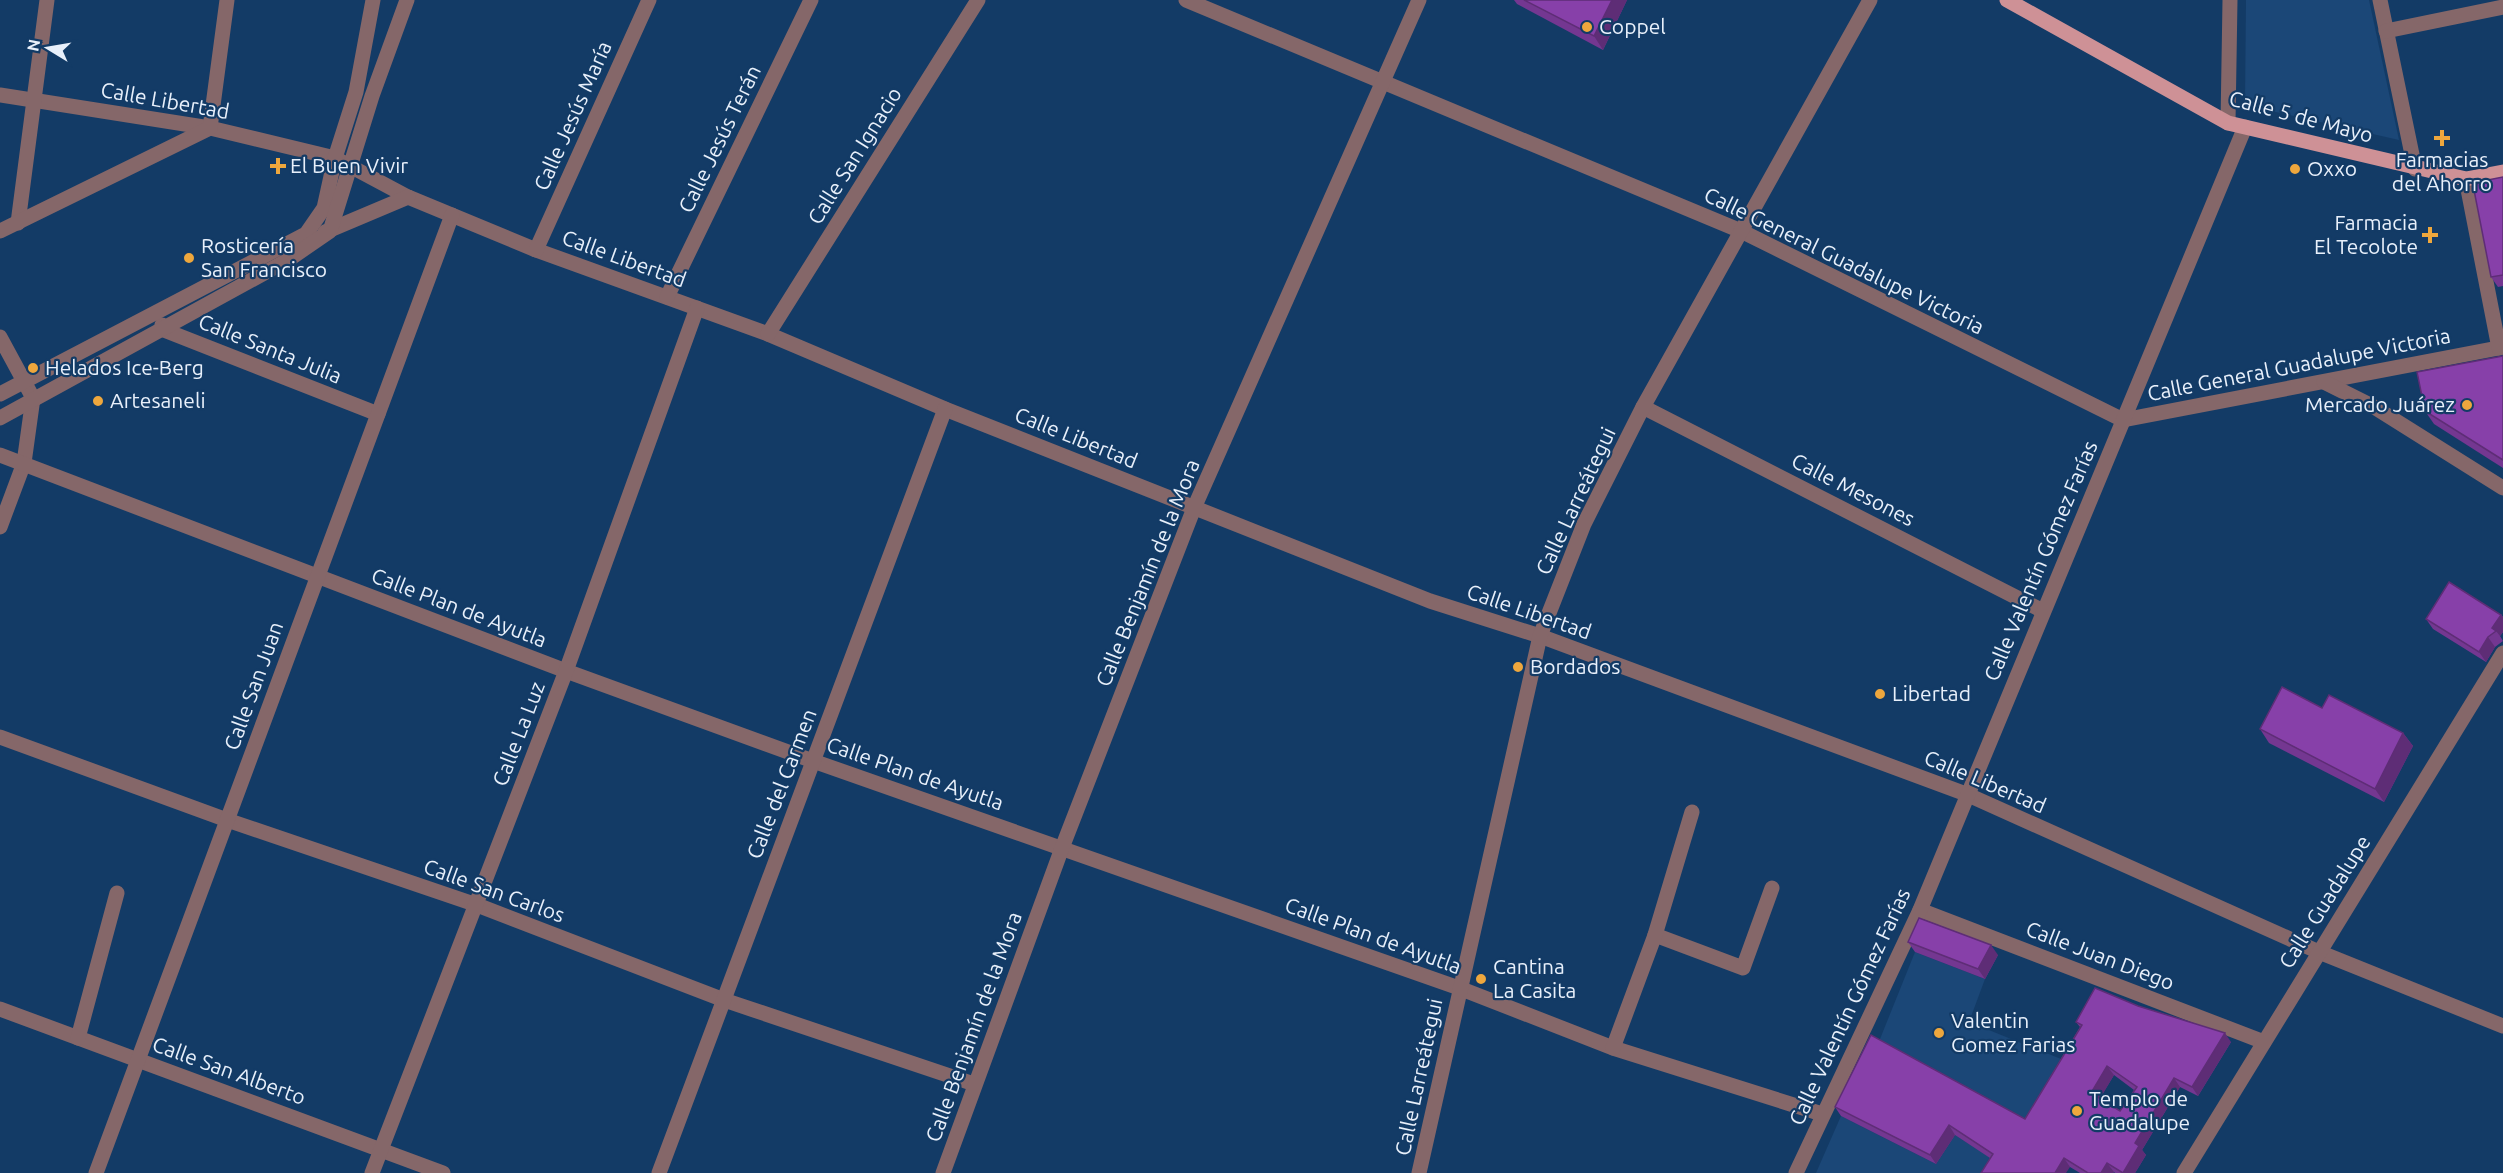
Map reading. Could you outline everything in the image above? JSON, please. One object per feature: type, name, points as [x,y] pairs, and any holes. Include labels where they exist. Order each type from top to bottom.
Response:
[{"type":"main road","name":"Calle 5 de Mayo","points":[[2007,0],[2228,123],[2415,169],[2466,179],[2503,172]]},
{"type":"street","points":[[18,223],[47,0]]},
{"type":"street","points":[[0,231],[210,129],[227,0]]},
{"type":"street","points":[[306,234],[324,208],[335,158],[356,92],[373,0]]},
{"type":"street","points":[[330,231],[407,0]]},
{"type":"street","name":"Calle Jesús María","points":[[536,250],[649,0]]},
{"type":"street","name":"Calle Jesús Terán","points":[[667,297],[811,0]]},
{"type":"street","name":"Calle San Ignacio","points":[[768,334],[978,0]]},
{"type":"street","name":"Calle General Guadalupe Victoria","points":[[1186,0],[1741,231],[2123,420],[2501,347]]},
{"type":"street","name":"Calle Benjamín de la Mora","points":[[943,1173],[1062,848],[1194,508],[1419,0]]},
{"type":"street","name":"Calle Larreátegui","points":[[1419,1173],[1540,636],[1584,524],[1643,407],[1870,0]]},
{"type":"street","points":[[2228,123],[2230,0]]},
{"type":"street","points":[[2380,0],[2415,169]]},
{"type":"street","points":[[2386,31],[2503,7]]},
{"type":"street","name":"Calle Libertad","points":[[0,94],[210,129],[335,158],[408,197],[452,214]]},
{"type":"street","name":"Calle Valentín Gómez Farías","points":[[1796,1173],[1920,910],[1966,794],[2245,127]]},
{"type":"street","points":[[2466,179],[2501,347]]},
{"type":"street","points":[[0,418],[33,398],[164,330],[306,249],[330,231],[408,197]]},
{"type":"street","points":[[452,214],[536,250]]},
{"type":"street","name":"Calle San Juan","points":[[96,1173],[452,214]]},
{"type":"street","points":[[0,394],[306,234],[330,231]]},
{"type":"street","name":"Calle Libertad","points":[[536,250],[768,334],[945,409],[1430,601],[1540,636],[1966,794],[2319,952],[2503,1026]]},
{"type":"street","name":"Calle La Luz","points":[[372,1173],[566,671],[698,308]]},
{"type":"street","name":"Calle Santa Julia","points":[[156,314],[164,330],[378,414]]},
{"type":"street","points":[[0,337],[33,398],[24,463],[0,527]]},
{"type":"street","points":[[2324,382],[2374,406],[2503,488]]},
{"type":"street","name":"Calle Mesones","points":[[1643,407],[2043,611]]},
{"type":"street","name":"Calle del Carmen","points":[[659,1173],[945,409]]},
{"type":"street","name":"Calle Plan de Ayutla","points":[[0,455],[566,671],[813,761],[1459,988],[1613,1048],[1822,1114]]},
{"type":"street","name":"Calle Guadalupe","points":[[2184,1173],[2503,653]]},
{"type":"street","name":"Calle San Carlos","points":[[0,737],[227,820],[477,905],[724,1000],[974,1084]]},
{"type":"street","points":[[1613,1048],[1655,935],[1692,812]]},
{"type":"street","points":[[1655,935],[1743,968],[1772,888]]},
{"type":"street","points":[[78,1038],[117,893]]},
{"type":"street","name":"Calle Juan Diego","points":[[1920,910],[2264,1042]]},
{"type":"street","name":"Calle San Alberto","points":[[0,1009],[443,1173]]},
{"type":"shaded area","points":[[2246,0],[2369,0],[2399,140],[2245,105]]},
{"type":"shaded area","name":"Valentin Gomez Farias","points":[[1915,952],[1985,979],[1969,1022],[2066,1061],[2026,1125],[1878,1044]]},
{"type":"shaded area","points":[[1841,1116],[1936,1164],[1955,1135],[2010,1170],[2008,1173],[1816,1173]]},
{"type":"building","points":[[1524,0],[1612,0],[1594,36]]},
{"type":"building","points":[[2503,177],[2503,275],[2491,277],[2474,190],[2478,182]]},
{"type":"building","name":"Mercado Juárez","points":[[2503,356],[2503,460],[2425,411],[2417,372]]},
{"type":"building","points":[[2449,582],[2501,615],[2492,628],[2496,631],[2488,637],[2479,652],[2426,619]]},
{"type":"building","points":[[2282,687],[2322,708],[2329,695],[2403,733],[2375,789],[2260,729]]},
{"type":"building","points":[[1919,918],[1991,945],[1978,969],[1908,942]]},
{"type":"building","points":[[2095,988],[2138,1006],[2225,1033],[2192,1087],[2174,1078],[2135,1143],[2139,1146],[2123,1173],[2107,1163],[2101,1173],[2088,1173],[2064,1158],[2055,1173],[1981,1173],[1993,1154],[1949,1125],[1930,1155],[1835,1107],[1871,1035],[2025,1119],[2082,1025],[2076,1022]],"holes":[[[2107,1066],[2137,1087],[2120,1111],[2091,1093]]]},
{"type":"place","name":"Coppel","points":[[1587,27]]},
{"type":"place","name":"Farmacias del Ahorro","points":[[2442,138]]},
{"type":"place","name":"El Buen Vivir","points":[[278,166]]},
{"type":"place","name":"Oxxo","points":[[2295,169]]},
{"type":"place","name":"Farmacia El Tecolote","points":[[2430,235]]},
{"type":"place","name":"Rosticería San Francisco","points":[[189,258]]},
{"type":"place","name":"Helados Ice-Berg","points":[[33,368]]},
{"type":"place","name":"Artesaneli","points":[[98,401]]},
{"type":"place","name":"Mercado Juárez","points":[[2467,405]]},
{"type":"place","name":"Bordados","points":[[1518,667]]},
{"type":"place","name":"Libertad","points":[[1880,694]]},
{"type":"place","name":"Cantina La Casita","points":[[1481,979]]},
{"type":"place","name":"Valentin Gomez Farias","points":[[1939,1033]]},
{"type":"place","name":"Templo de Guadalupe","points":[[2077,1111]]}]
